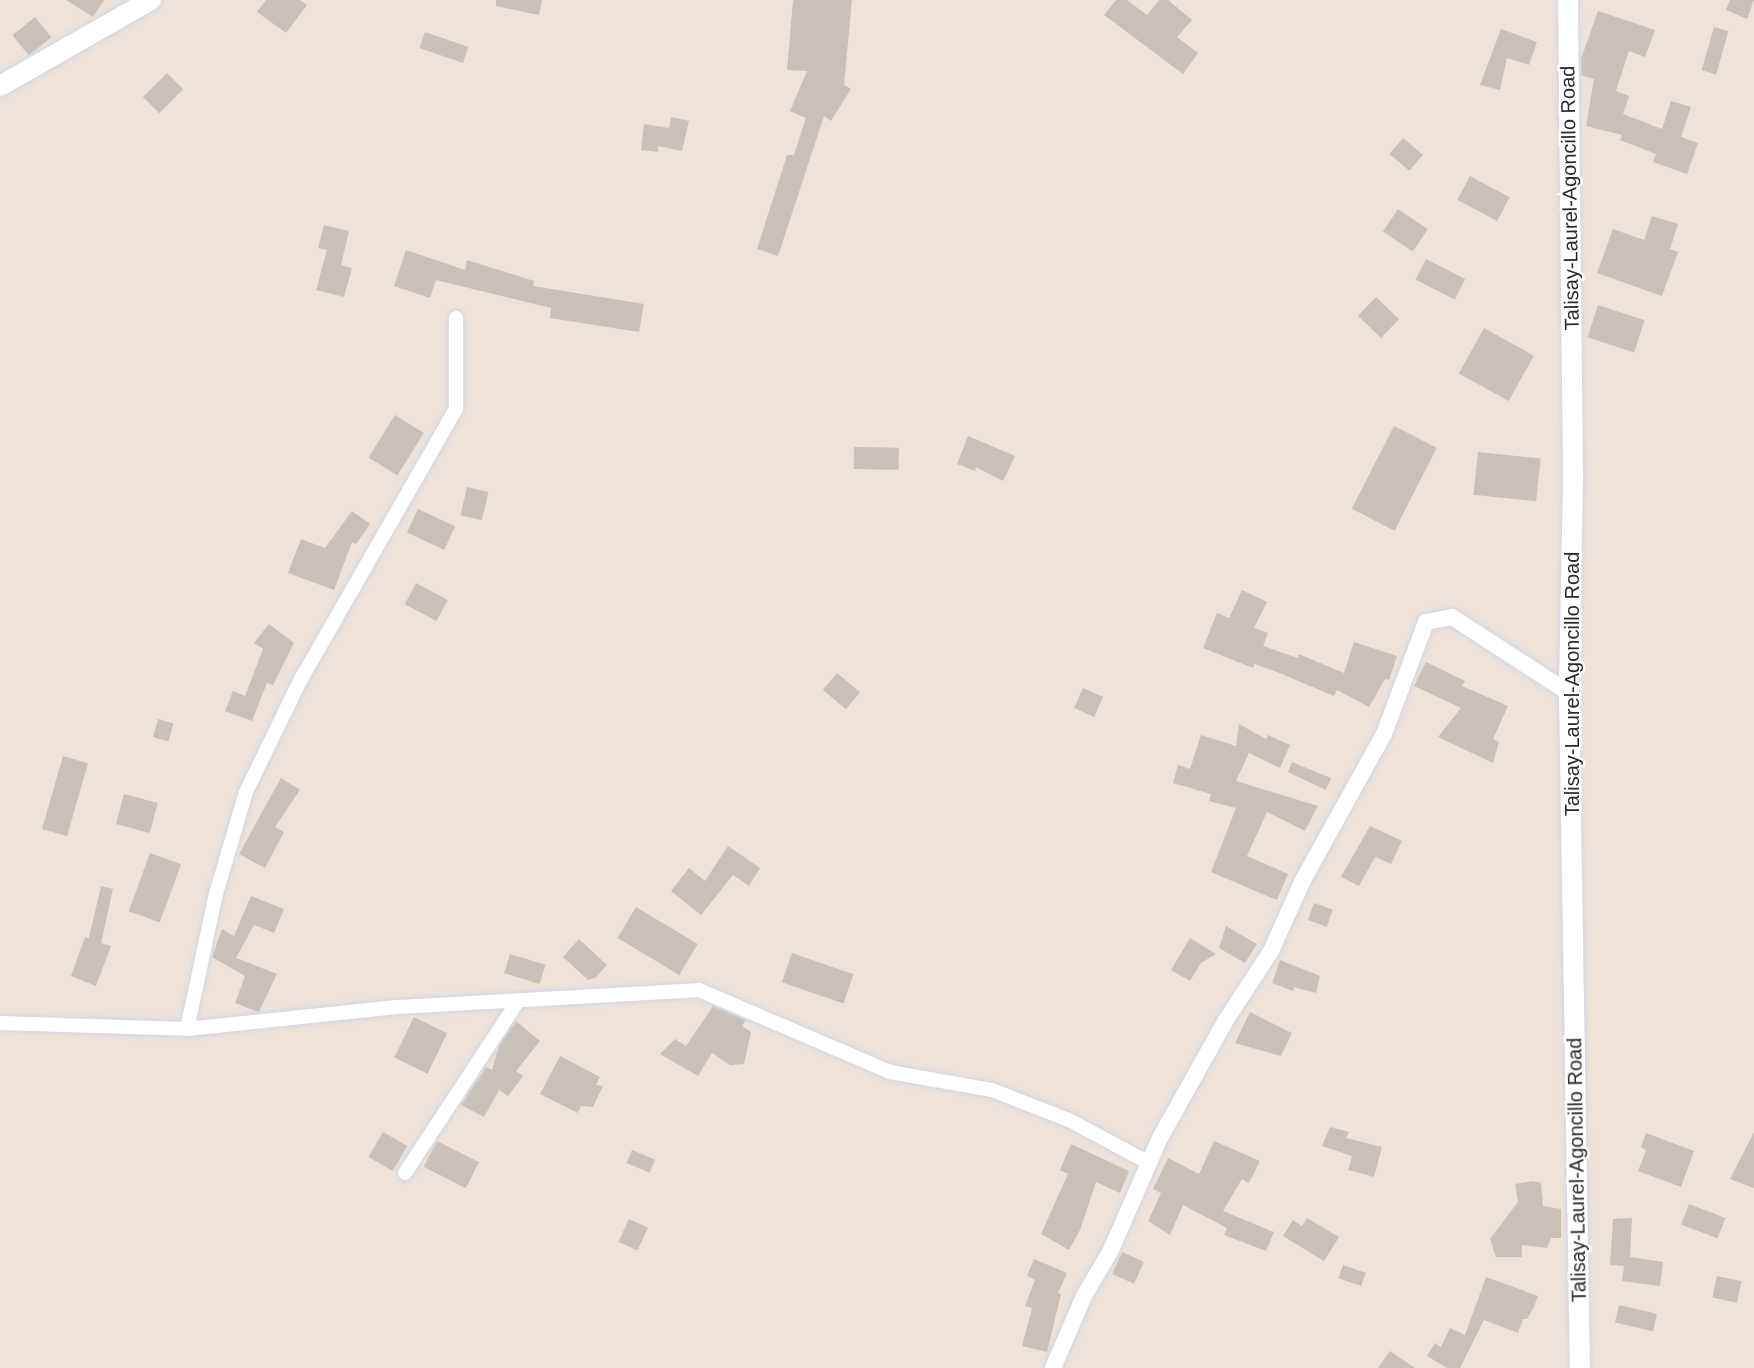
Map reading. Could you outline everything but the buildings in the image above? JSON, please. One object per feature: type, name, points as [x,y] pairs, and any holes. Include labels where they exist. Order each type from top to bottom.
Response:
[{"type":"main road","points":[[0,86],[151,0]]},
{"type":"main road","name":"Talisay-Laurel-Agoncillo Road","points":[[1568,0],[1573,479],[1569,693],[1580,1368]]},
{"type":"street","points":[[187,1029],[216,894],[246,792],[300,681],[456,409],[456,318]]},
{"type":"street","points":[[1053,1368],[1149,1163],[1226,1020],[1271,951],[1303,880],[1384,734],[1426,622],[1452,617],[1569,693]]},
{"type":"street","points":[[0,1023],[187,1029],[397,1007],[699,990],[890,1071],[992,1090],[1069,1120],[1149,1163]]},
{"type":"street","points":[[405,1173],[518,1001]]}]
